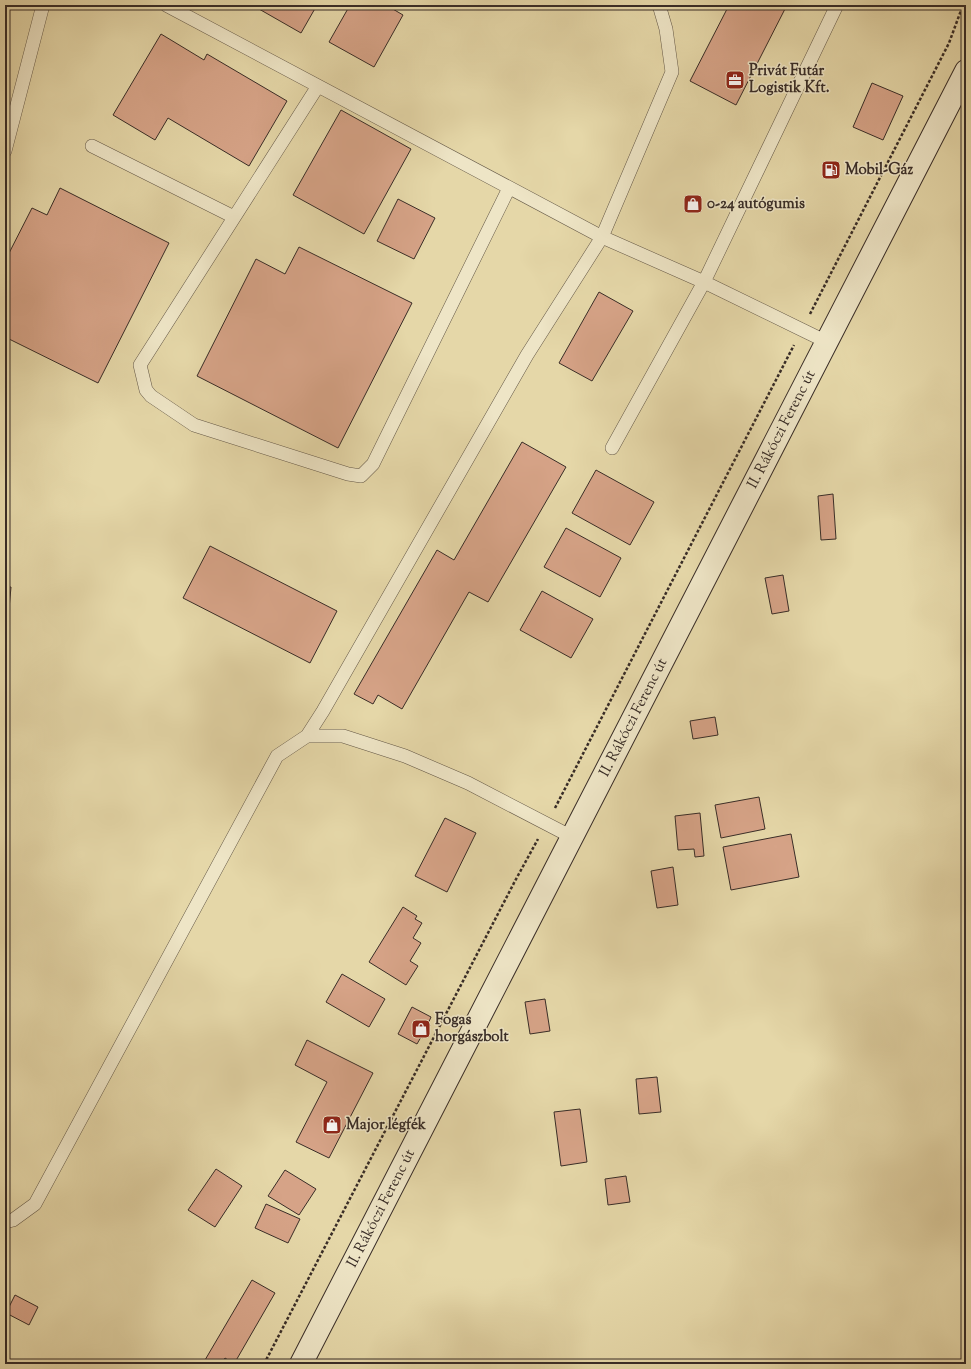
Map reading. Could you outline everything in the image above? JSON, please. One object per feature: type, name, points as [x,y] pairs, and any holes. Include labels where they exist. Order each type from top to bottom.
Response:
[{"type":"main road","name":"II. Rákóczi Ferenc út","points":[[301,1364],[966,72]]},
{"type":"lane","points":[[5,151],[43,5]]},
{"type":"lane","points":[[166,5],[602,237],[704,282],[827,342]]},
{"type":"lane","points":[[5,1222],[13,1220],[35,1204],[277,756],[307,736],[527,355],[602,237],[672,72],[666,29],[659,5]]},
{"type":"lane","points":[[612,448],[704,282],[837,5]]},
{"type":"lane","points":[[318,86],[140,365],[146,390],[151,396],[194,425],[348,474],[361,476],[373,464],[509,188]]},
{"type":"lane","points":[[92,146],[234,217]]},
{"type":"lane","points":[[307,736],[343,736],[405,756],[468,783],[572,837]]},
{"type":"path","points":[[264,1364],[515,881],[547,823],[802,329],[949,43],[963,5]]},
{"type":"building","points":[[252,5],[317,5],[301,33]]},
{"type":"building","points":[[350,5],[386,5],[403,15],[374,67],[329,42]]},
{"type":"building","points":[[720,5],[787,5],[736,105],[690,81],[727,9]]},
{"type":"building","points":[[161,34],[204,60],[207,54],[287,101],[249,166],[168,118],[155,140],[113,115]]},
{"type":"building","points":[[872,83],[903,96],[883,140],[853,127]]},
{"type":"building","points":[[341,110],[411,149],[364,234],[293,195]]},
{"type":"building","points":[[60,188],[169,243],[98,383],[5,337],[5,261],[32,208],[47,215]]},
{"type":"building","points":[[398,199],[435,218],[414,259],[377,241]]},
{"type":"building","points":[[299,247],[412,303],[338,448],[197,376],[256,259],[285,274]]},
{"type":"building","points":[[599,292],[633,311],[592,381],[559,363]]},
{"type":"building","points":[[522,442],[566,467],[488,602],[469,592],[402,709],[378,695],[373,704],[354,694],[437,550],[454,560]]},
{"type":"building","points":[[596,470],[654,502],[630,545],[572,513]]},
{"type":"building","points":[[833,494],[836,539],[821,540],[818,496]]},
{"type":"building","points":[[566,528],[621,558],[600,597],[544,567]]},
{"type":"building","points":[[210,546],[337,611],[310,663],[183,598]]},
{"type":"building","points":[[783,575],[789,611],[772,614],[765,578]]},
{"type":"building","points":[[5,587],[11,587],[7,631],[5,630]]},
{"type":"building","points":[[542,591],[593,619],[571,658],[520,630]]},
{"type":"building","points":[[715,717],[718,735],[693,739],[690,721]]},
{"type":"building","points":[[759,797],[765,829],[721,838],[715,805]]},
{"type":"building","points":[[700,813],[704,856],[695,857],[694,849],[678,850],[675,816]]},
{"type":"building","points":[[445,818],[476,833],[447,892],[415,876]]},
{"type":"building","points":[[791,834],[799,877],[731,890],[723,847]]},
{"type":"building","points":[[673,867],[678,905],[657,908],[651,871]]},
{"type":"building","points":[[403,907],[417,916],[415,919],[422,923],[413,938],[421,943],[410,961],[418,966],[406,985],[369,962]]},
{"type":"building","points":[[342,974],[385,999],[369,1027],[326,1002]]},
{"type":"building","points":[[545,999],[550,1031],[530,1034],[525,1002]]},
{"type":"building","points":[[412,1007],[431,1017],[428,1024],[430,1025],[423,1038],[421,1037],[417,1044],[398,1034]]},
{"type":"building","points":[[307,1040],[373,1073],[329,1158],[296,1142],[327,1082],[295,1065]]},
{"type":"building","points":[[657,1077],[661,1112],[639,1114],[636,1079]]},
{"type":"building","points":[[580,1109],[587,1162],[561,1166],[554,1112]]},
{"type":"building","points":[[216,1169],[242,1186],[215,1227],[188,1210]]},
{"type":"building","points":[[285,1170],[316,1189],[299,1215],[268,1196]]},
{"type":"building","points":[[626,1176],[630,1202],[608,1205],[605,1179]]},
{"type":"building","points":[[266,1204],[300,1219],[288,1243],[255,1228]]},
{"type":"building","points":[[252,1280],[275,1293],[234,1364],[225,1358],[221,1364],[211,1364],[205,1360]]},
{"type":"building","points":[[15,1295],[38,1307],[29,1325],[6,1313]]},
{"type":"place","name":"Privát Futár Logistik Kft.","points":[[735,80]]},
{"type":"place","name":"Mobil-Gáz","points":[[831,170]]},
{"type":"place","name":"0-24 autógumis","points":[[693,204]]},
{"type":"place","name":"Fogas horgászbolt","points":[[421,1029]]},
{"type":"place","name":"Major légfék","points":[[332,1125]]}]
